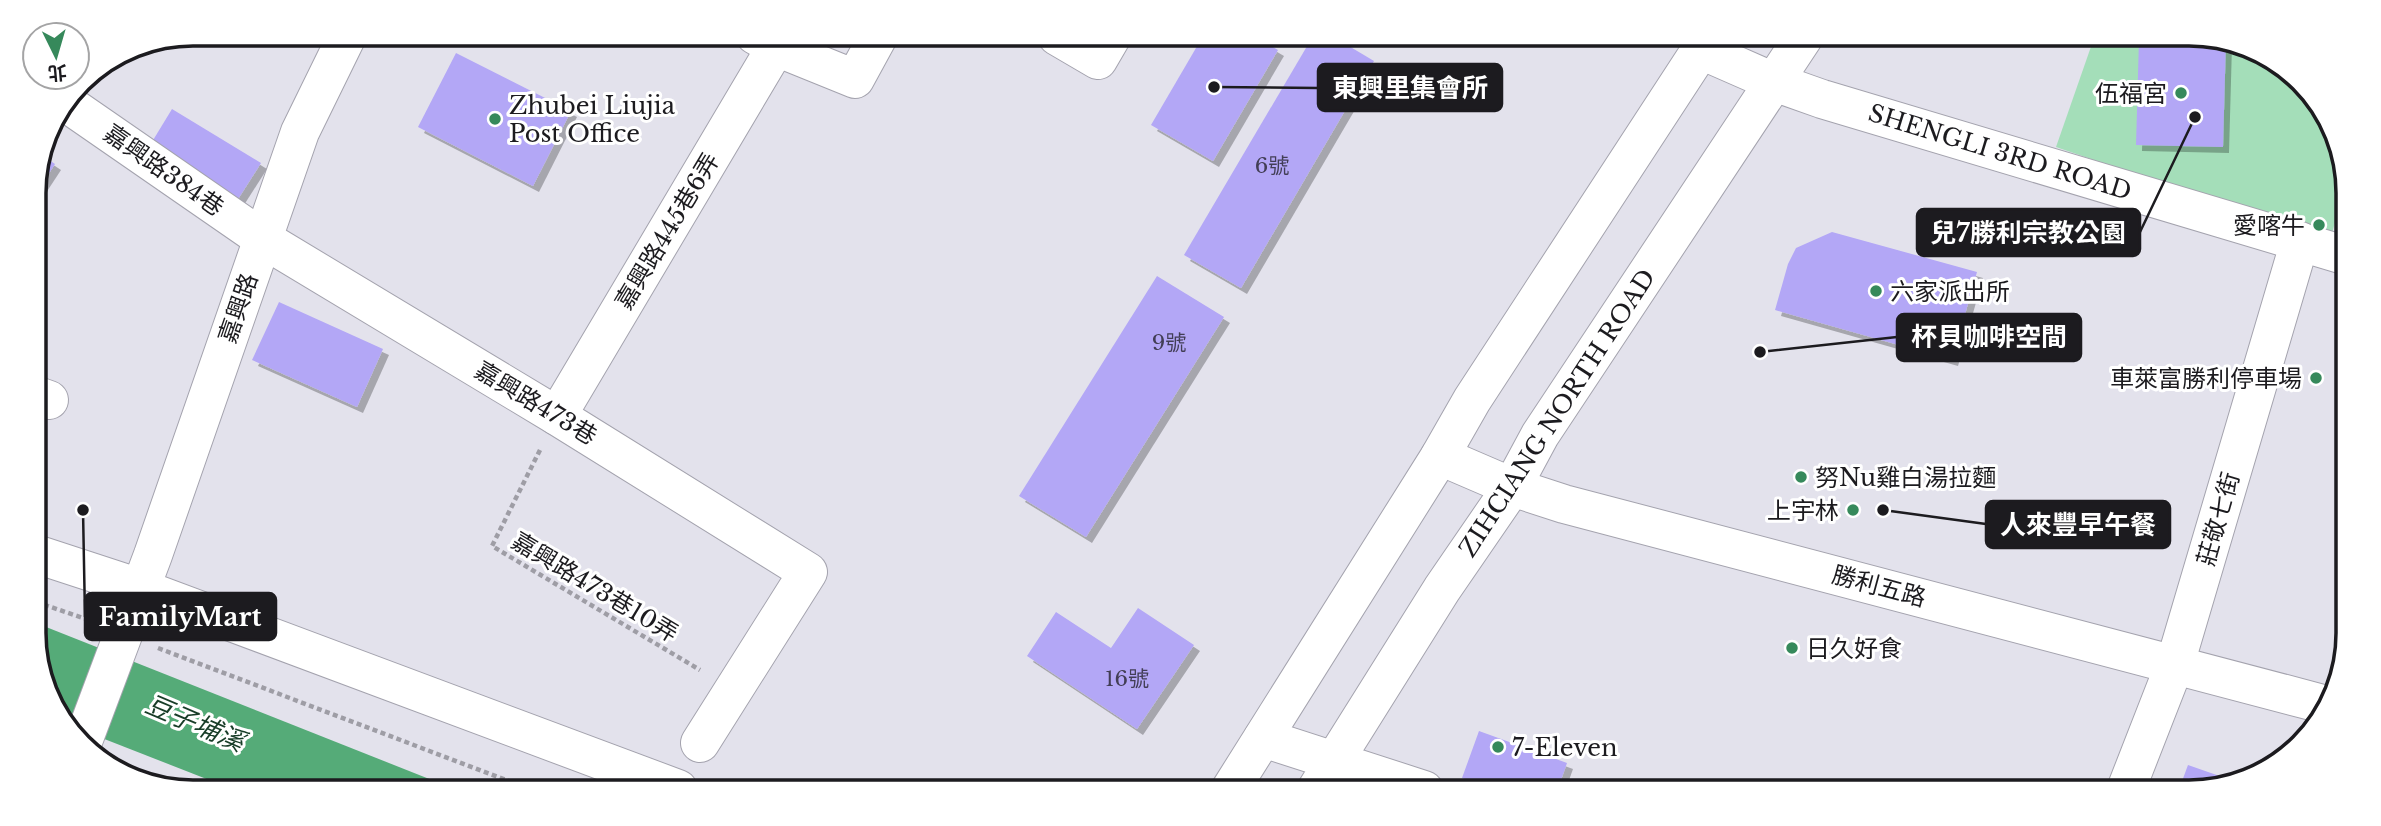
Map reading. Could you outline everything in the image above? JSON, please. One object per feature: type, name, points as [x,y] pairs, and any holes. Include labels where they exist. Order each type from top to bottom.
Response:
[{"type":"street","name":"嘉興路","points":[[86,734],[141,588],[300,132],[342,46]]},
{"type":"street","name":"嘉興路445巷6弄","points":[[557,416],[763,46]]},
{"type":"street","points":[[778,46],[855,79],[872,46]]},
{"type":"street","points":[[1236,780],[1440,456],[1472,400],[1704,46]]},
{"type":"street","name":"SHENGLI 3RD ROAD","points":[[1709,46],[1774,82],[1835,103],[2336,252]]},
{"type":"street","name":"ZIHCIANG NORTH ROAD","points":[[1325,776],[1442,589],[1512,487],[1540,435],[1798,46]]},
{"type":"street","name":"嘉興路384巷","points":[[73,107],[262,239]]},
{"type":"street","name":"嘉興路473巷","points":[[262,239],[557,416],[808,572],[733,690]]},
{"type":"street","name":"莊敬七街","points":[[2130,780],[2175,664],[2300,241]]},
{"type":"street","name":"勝利五路","points":[[1440,456],[1512,487],[1564,504],[2318,703]]},
{"type":"street","points":[[46,557],[141,588],[654,780]]},
{"type":"street","points":[[699,743],[733,690]]},
{"type":"street","points":[[1263,737],[1325,776],[1353,780]]},
{"type":"path","name":"嘉興路473巷10弄","points":[[557,416],[492,546],[733,690]]},
{"type":"path","points":[[46,605],[100,624]]},
{"type":"path","points":[[155,647],[506,780]]},
{"type":"shaded area","points":[[2091,46],[2208,47],[2245,57],[2262,65],[2292,89],[2311,111],[2320,127],[2333,164],[2336,192],[2336,219],[2330,241],[2056,147]]},
{"type":"water","name":"豆子埔溪","points":[[46,627],[432,780],[209,780],[83,731],[70,715],[53,681],[48,662]]},
{"type":"building","points":[[1197,46],[1271,46],[1278,50],[1213,161],[1151,125]]},
{"type":"building","points":[[1307,46],[1349,46],[1374,61],[1241,288],[1184,255]]},
{"type":"building","name":"伍福宮","points":[[2139,46],[2208,47],[2226,51],[2223,147],[2136,145]]},
{"type":"building","name":"Zhubei Liujia Post Office","points":[[456,53],[571,111],[533,186],[418,127]]},
{"type":"building","points":[[172,109],[261,163],[231,210],[144,155]]},
{"type":"building","points":[[49,160],[55,164],[47,177]]},
{"type":"building","name":"六家派出所","points":[[1832,232],[1977,272],[1952,360],[1775,310],[1788,264],[1796,248]]},
{"type":"building","points":[[1157,276],[1224,317],[1086,537],[1019,496]]},
{"type":"building","points":[[279,302],[383,349],[357,407],[252,360]]},
{"type":"building","points":[[1138,608],[1194,645],[1137,729],[1027,656],[1056,612],[1111,648]]},
{"type":"building","name":"7-Eleven","points":[[1479,731],[1567,763],[1561,780],[1462,778]]},
{"type":"building","points":[[2188,765],[2221,777],[2198,780],[2182,780]]},
{"type":"place","name":"東興里集會所","points":[[1214,87]]},
{"type":"place","name":"伍福宮","points":[[2181,93]]},
{"type":"place","name":"兒7勝利宗教公園","points":[[2195,117]]},
{"type":"place","name":"Zhubei Liujia Post Office","points":[[495,119]]},
{"type":"place","name":"愛喀牛","points":[[2319,225]]},
{"type":"place","name":"六家派出所","points":[[1876,291]]},
{"type":"place","name":"杯貝咖啡空間","points":[[1760,352]]},
{"type":"place","name":"車萊富勝利停車場","points":[[2316,378]]},
{"type":"place","name":"努Nu雞白湯拉麵","points":[[1801,477]]},
{"type":"place","name":"FamilyMart","points":[[83,510]]},
{"type":"place","name":"上宇林","points":[[1853,510]]},
{"type":"place","name":"人來豐早午餐","points":[[1883,510]]},
{"type":"place","name":"日久好食","points":[[1792,648]]},
{"type":"place","name":"7-Eleven","points":[[1498,747]]}]
